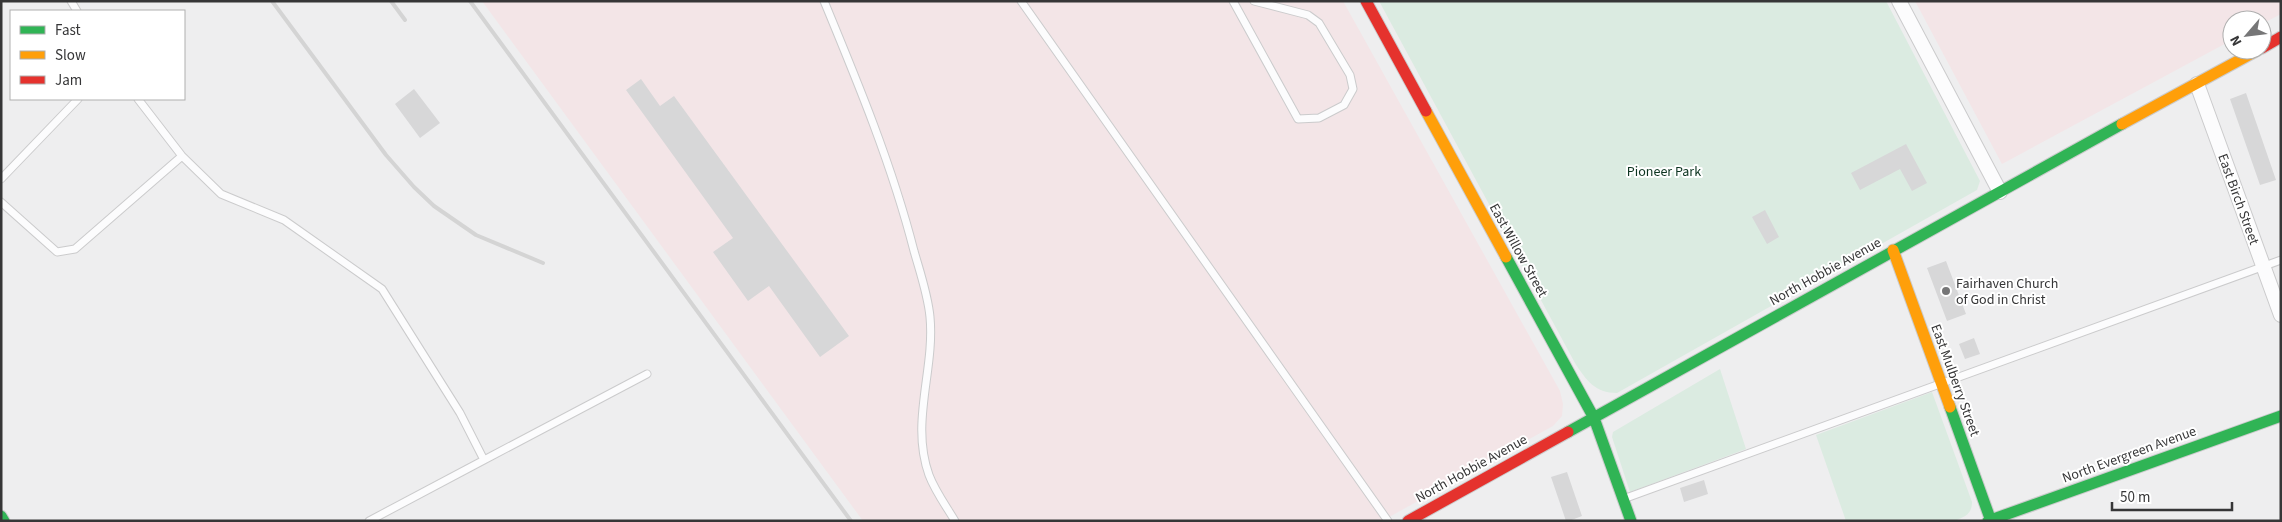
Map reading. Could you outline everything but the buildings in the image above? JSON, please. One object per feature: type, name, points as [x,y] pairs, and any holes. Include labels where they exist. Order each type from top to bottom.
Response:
[{"type":"street","name":"East Willow Street","points":[[1366,1],[1594,418],[1631,521]]},
{"type":"street","points":[[1899,1],[2000,192]]},
{"type":"street","name":"North Hobbie Avenue","points":[[1408,521],[1893,250],[2240,60]]},
{"type":"street","name":"East Birch Street","points":[[2197,84],[2281,315]]},
{"type":"street","name":"East Mulberry Street","points":[[1893,250],[1990,520]]},
{"type":"street","name":"North Evergreen Avenue","points":[[1990,520],[2281,416]]},
{"type":"street","points":[[1,516],[4,521]]},
{"type":"lane","points":[[824,1],[879,139],[904,213],[921,276],[930,316],[930,349],[921,433],[924,457],[929,476],[955,521]]},
{"type":"lane","points":[[1021,1],[1388,521]]},
{"type":"lane","points":[[1233,1],[1298,119],[1319,118],[1344,105],[1353,89],[1350,75],[1319,23],[1308,15],[1254,1]]},
{"type":"lane","points":[[1,179],[77,100]]},
{"type":"lane","points":[[139,100],[182,156],[221,194],[284,220],[382,289],[460,413],[484,460]]},
{"type":"lane","points":[[1,202],[57,252],[75,249],[182,156]]},
{"type":"lane","points":[[1623,499],[2281,260]]},
{"type":"lane","points":[[370,521],[647,374]]},
{"type":"shaded area","points":[[482,1],[1343,1],[1560,391],[1563,404],[1562,416],[1553,426],[1382,521],[863,521]]},
{"type":"shaded area","points":[[1915,1],[2281,1],[2281,14],[2272,19],[2272,10],[2222,10],[2222,45],[2002,164]]},
{"type":"green space","name":"Pioneer Park","points":[[1379,1],[1886,1],[1980,181],[1977,190],[1617,393],[1603,391],[1587,380],[1575,363]]},
{"type":"green space","points":[[1720,369],[1746,449],[1630,492],[1612,437],[1613,432]]},
{"type":"green space","points":[[1932,392],[1972,502],[1969,512],[1954,521],[1846,521],[1816,435]]},
{"type":"railway","points":[[272,1],[386,155],[414,187],[434,206],[476,235],[543,263]]},
{"type":"railway","points":[[391,1],[405,20]]},
{"type":"railway","points":[[470,1],[851,521]]},
{"type":"traffic: fast","points":[[1568,432],[2122,124]]},
{"type":"traffic: fast","points":[[1506,257],[1594,418],[1631,521]]},
{"type":"traffic: fast","points":[[1950,407],[1991,521]]},
{"type":"traffic: fast","points":[[1988,521],[2281,416]]},
{"type":"traffic: fast","points":[[1,516],[4,521]]},
{"type":"traffic: slow","points":[[2122,124],[2240,60]]},
{"type":"traffic: slow","points":[[1426,111],[1506,257]]},
{"type":"traffic: slow","points":[[1893,250],[1950,407]]},
{"type":"traffic: jam","points":[[1366,1],[1426,111]]},
{"type":"traffic: jam","points":[[2272,42],[2281,37]]},
{"type":"traffic: jam","points":[[1408,521],[1568,432]]},
{"type":"place","name":"Fairhaven Church of God in Christ","points":[[1946,291]]}]
